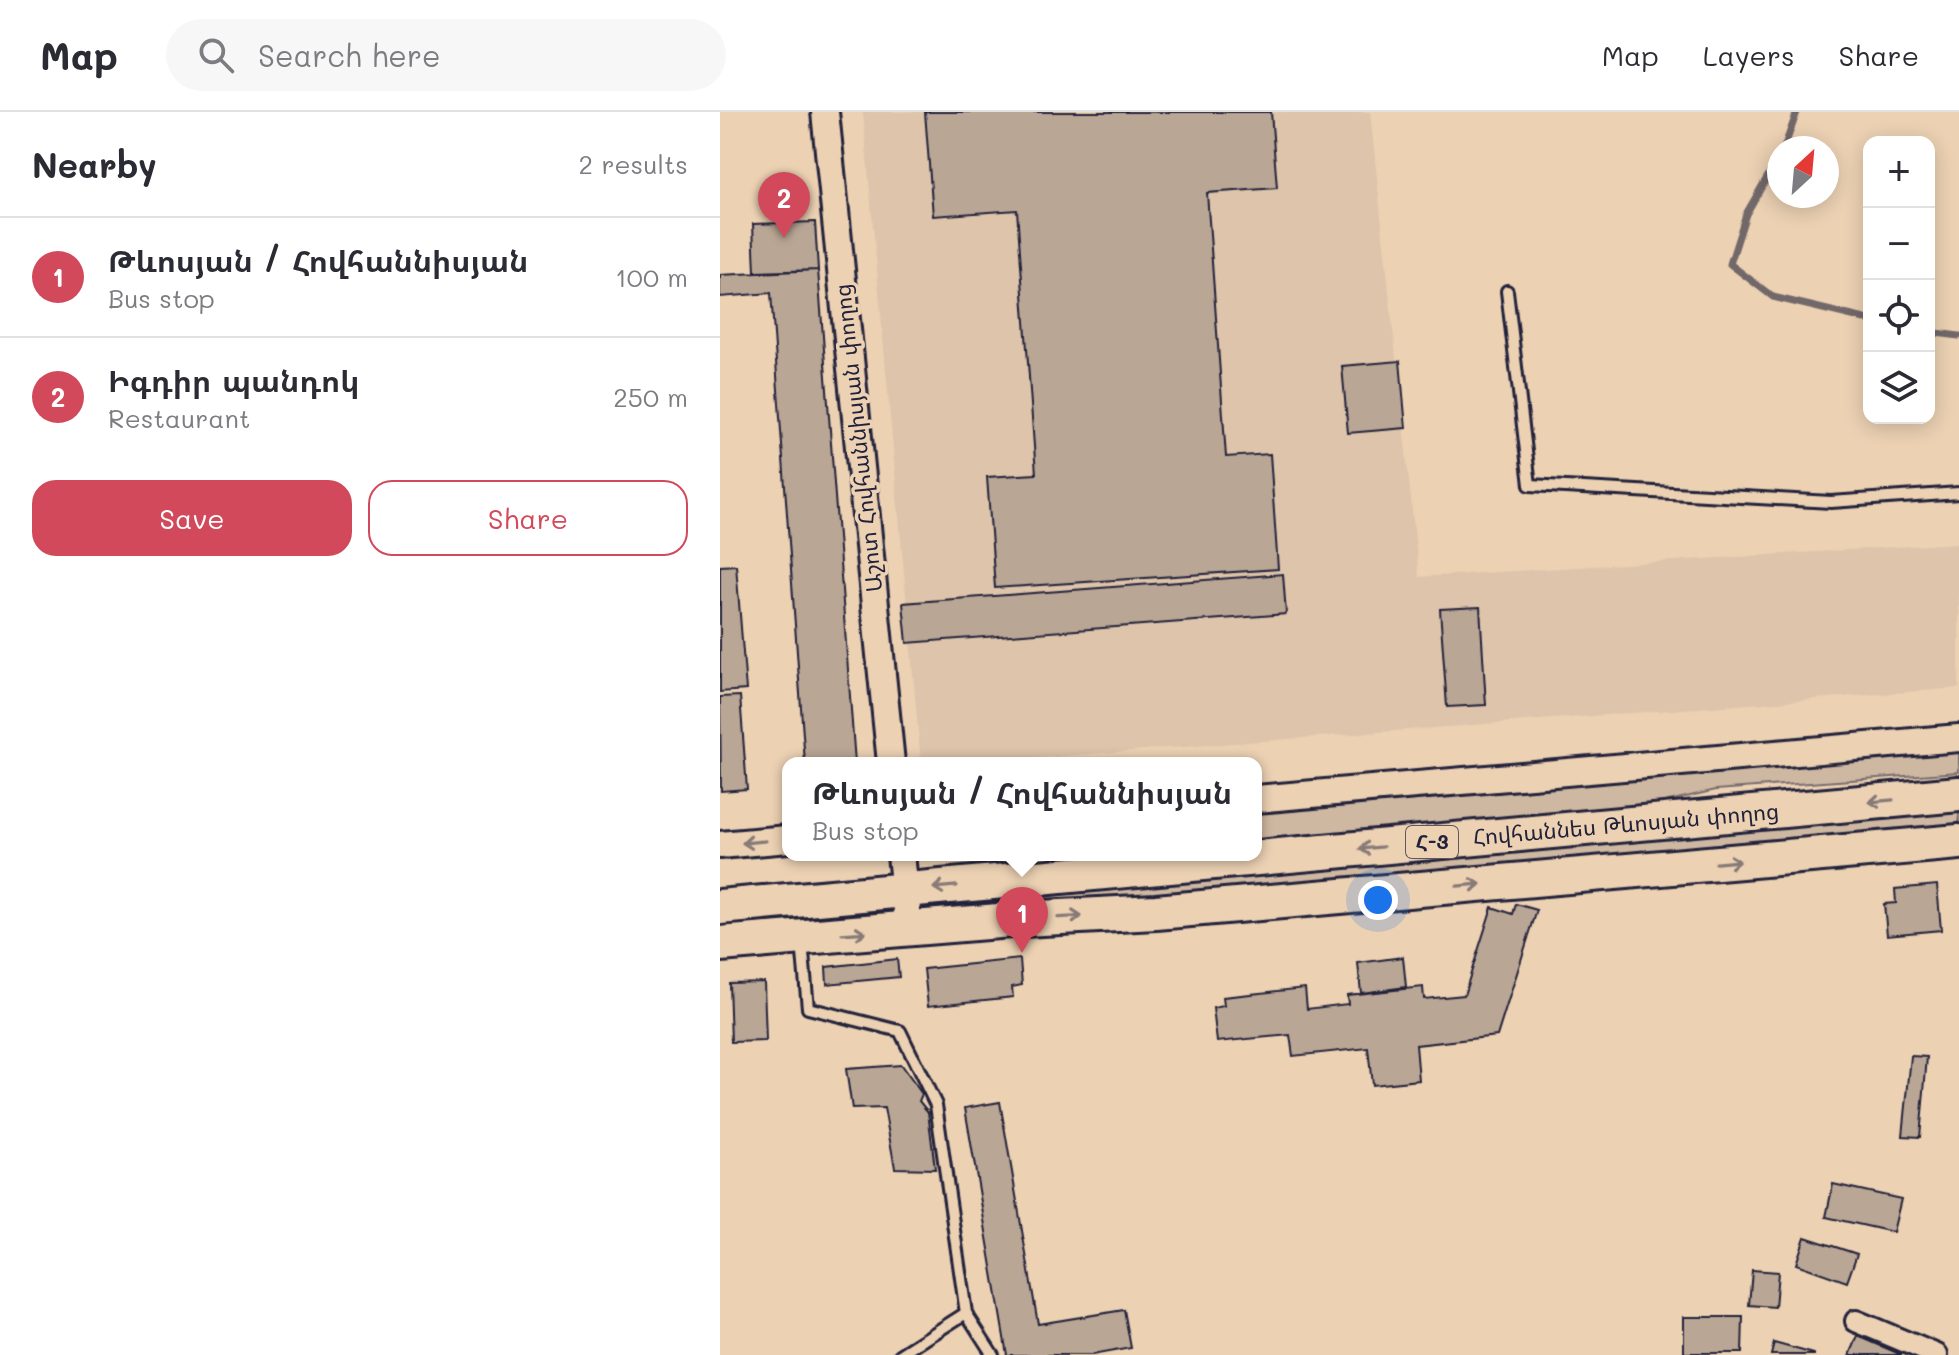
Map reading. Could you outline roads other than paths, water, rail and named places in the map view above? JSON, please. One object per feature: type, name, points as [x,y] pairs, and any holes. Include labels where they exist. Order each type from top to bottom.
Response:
[{"type":"main road","name":"Հովհաննես Թևոսյան փողոց","points":[[1262,858],[1959,794]]},
{"type":"main road","name":"Հ-3","points":[[720,944],[1023,919],[1156,912],[1959,842]]},
{"type":"main road","name":"Հովհաննես Թևոսյան փողոց","points":[[720,907],[1231,861]]},
{"type":"street","name":"Աշոտ Հովհաննիսյան փողոց","points":[[825,112],[890,757]]},
{"type":"street","points":[[1262,798],[1959,738]]},
{"type":"street","points":[[720,845],[782,840]]},
{"type":"street","points":[[902,861],[909,929]]},
{"type":"street","points":[[1856,1321],[1937,1355]]},
{"type":"lane","points":[[1507,291],[1530,485],[1831,502],[1959,493]]},
{"type":"lane","points":[[801,936],[808,1008],[900,1031],[936,1105],[966,1313],[993,1355]]},
{"type":"lane","points":[[900,1355],[966,1313]]},
{"type":"waterway","points":[[1788,136],[1797,112]]},
{"type":"waterway","points":[[1767,178],[1746,214],[1730,264],[1773,297],[1863,319]]},
{"type":"waterway","points":[[1935,333],[1959,336]]},
{"type":"place","name":"Իգդիր պանդոկ","points":[[784,238]]},
{"type":"place","name":"Թևոսյան / Հովհաննիսյան","points":[[1022,953]]}]
